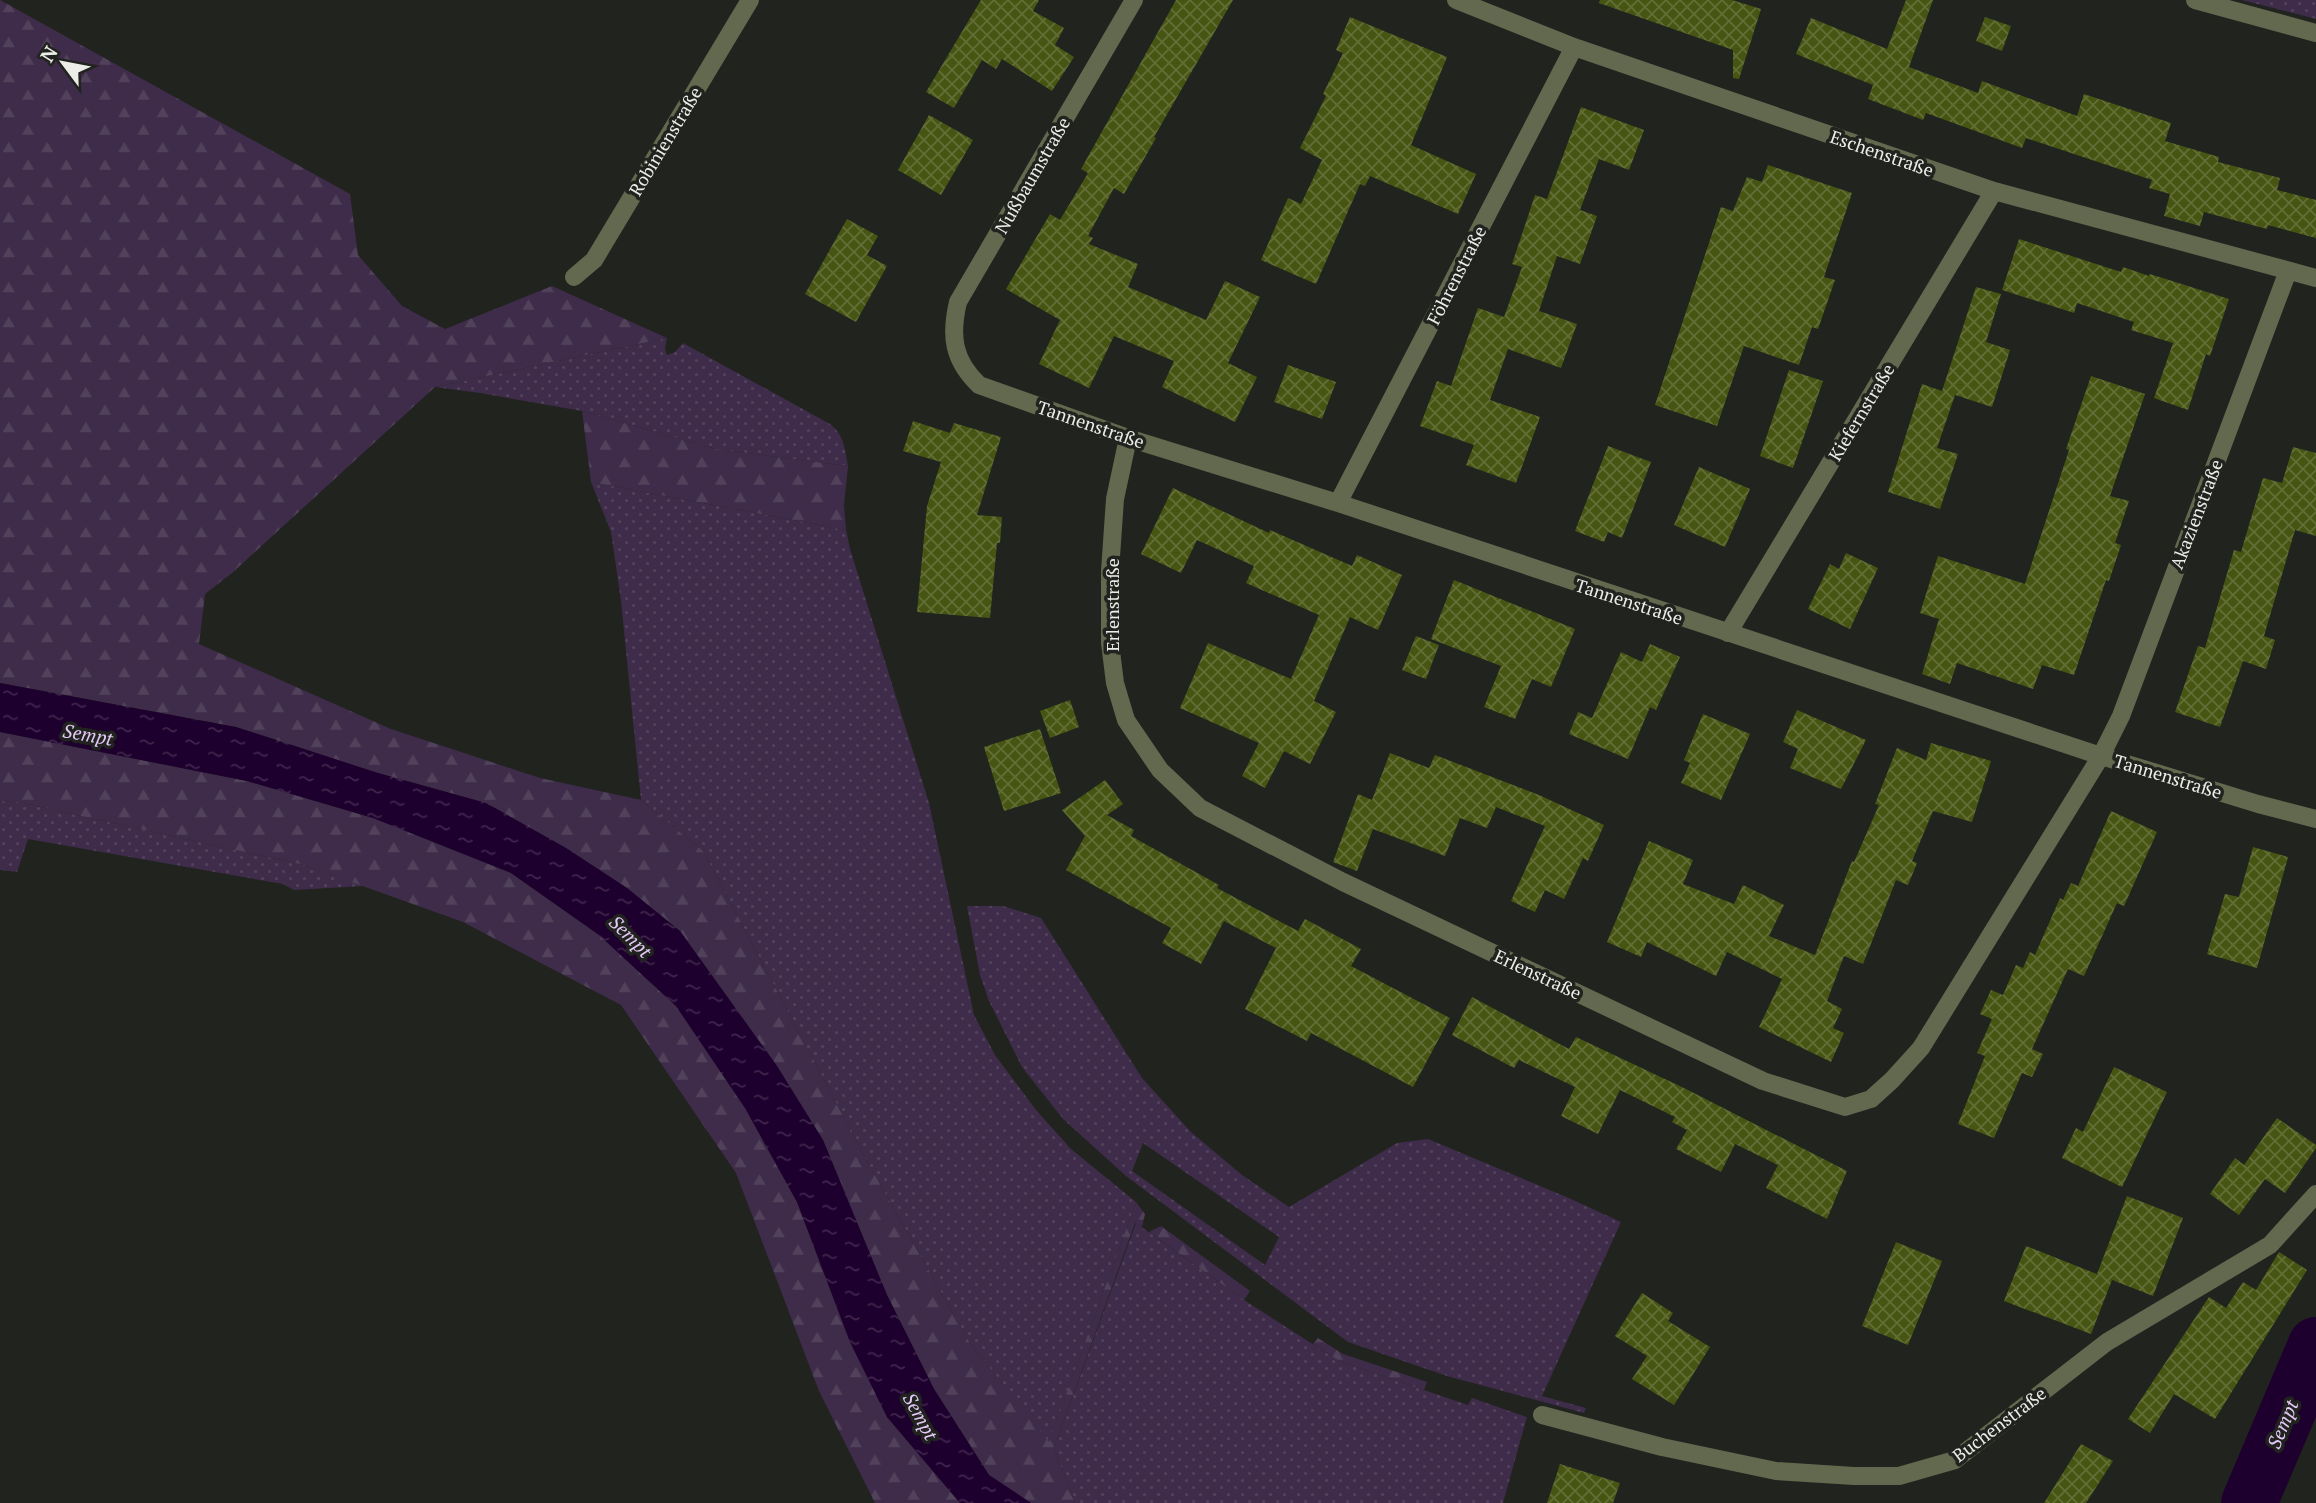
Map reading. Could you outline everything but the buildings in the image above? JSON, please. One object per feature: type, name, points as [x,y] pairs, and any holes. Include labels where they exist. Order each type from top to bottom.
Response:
[{"type":"street","name":"Robinienstraße","points":[[574,277],[594,260],[750,0]]},
{"type":"street","name":"Nußbaumstraße","points":[[958,357],[954,331],[958,302],[1134,0]]},
{"type":"street","name":"Eschenstraße","points":[[1456,0],[1574,47],[1994,191],[2316,278]]},
{"type":"street","points":[[2195,0],[2316,33]]},
{"type":"street","name":"Föhrenstraße","points":[[1338,503],[1574,47]]},
{"type":"street","name":"Kiefernstraße","points":[[1728,633],[1994,191]]},
{"type":"street","name":"Akazienstraße","points":[[2101,755],[2121,716],[2287,271]]},
{"type":"street","name":"Tannenstraße","points":[[958,357],[967,373],[979,385],[1128,438],[1338,503],[2101,755],[2258,804],[2316,819]]},
{"type":"street","name":"Erlenstraße","points":[[1128,438],[1115,499],[1110,571],[1110,643],[1115,683],[1126,720],[1160,770],[1200,808],[1343,882],[1775,1085],[1844,1107],[1871,1099],[1892,1080],[1921,1048],[2101,755]]},
{"type":"street","name":"Buchenstraße","points":[[1542,1415],[1662,1447],[1776,1471],[1854,1476],[1899,1476],[1910,1473],[1955,1460],[2107,1342],[2270,1245],[2316,1194]]},
{"type":"green space","points":[[0,0],[350,194],[358,255],[402,306],[445,329],[552,286],[667,338],[435,387],[232,573],[205,594],[199,644],[391,729],[540,778],[641,800],[703,851],[867,1161],[970,1343],[1049,1442],[1136,1202],[1145,1214],[1142,1227],[1135,1223],[1054,1448],[1075,1503],[1031,1503],[989,1475],[934,1389],[887,1295],[823,1140],[777,1066],[680,931],[627,888],[566,848],[486,803],[378,773],[236,727],[0,683]]},
{"type":"green space","points":[[2242,0],[2316,0],[2316,19]]},
{"type":"green space","points":[[667,338],[667,355],[675,352],[683,343],[830,424],[841,437],[848,466],[716,449],[582,411],[435,387]]},
{"type":"green space","points":[[582,411],[716,449],[848,466],[844,505],[846,530],[591,482]]},
{"type":"green space","points":[[591,482],[846,530],[929,803],[974,1015],[995,1055],[1036,1110],[1071,1149],[1136,1202],[1049,1443],[970,1343],[867,1161],[703,851],[641,800],[621,601],[611,532]]},
{"type":"green space","points":[[0,732],[247,781],[373,818],[511,873],[599,935],[676,1006],[745,1108],[797,1202],[850,1342],[887,1417],[960,1503],[875,1503],[819,1391],[736,1173],[621,1005],[463,922],[304,865],[18,802],[0,801]]},
{"type":"green space","points":[[0,801],[18,802],[304,865],[364,886],[294,890],[283,884],[28,839],[17,872],[0,870]]},
{"type":"green space","points":[[967,906],[1003,906],[1041,918],[1142,1078],[1191,1132],[1242,1175],[1289,1207],[1397,1143],[1428,1139],[1621,1222],[1542,1396],[1586,1408],[1584,1413],[1447,1376],[1348,1342],[1126,1176],[1063,1119],[1022,1067],[989,1001],[980,975]],"holes":[[[1143,1143],[1279,1237],[1265,1265],[1132,1171]]]},
{"type":"green space","points":[[1136,1223],[1244,1300],[1339,1361],[1468,1405],[1472,1398],[1527,1417],[1503,1503],[1075,1503],[1054,1448]]},
{"type":"green space","points":[[1161,1226],[1250,1291],[1244,1300],[1149,1232]]},
{"type":"green space","points":[[1318,1338],[1343,1354],[1427,1382],[1424,1390],[1339,1361],[1313,1344]]},
{"type":"water","points":[[0,683],[236,727],[378,773],[486,803],[566,848],[627,888],[680,931],[777,1066],[823,1140],[887,1295],[934,1389],[989,1475],[1031,1503],[960,1503],[887,1417],[850,1342],[797,1202],[745,1108],[676,1006],[599,935],[511,873],[373,818],[247,781],[0,732]]},
{"type":"water","points":[[2294,1397],[2292,1430],[2262,1503],[2233,1503]]},
{"type":"waterway","name":"Sempt","points":[[2249,1503],[2316,1345]]}]
